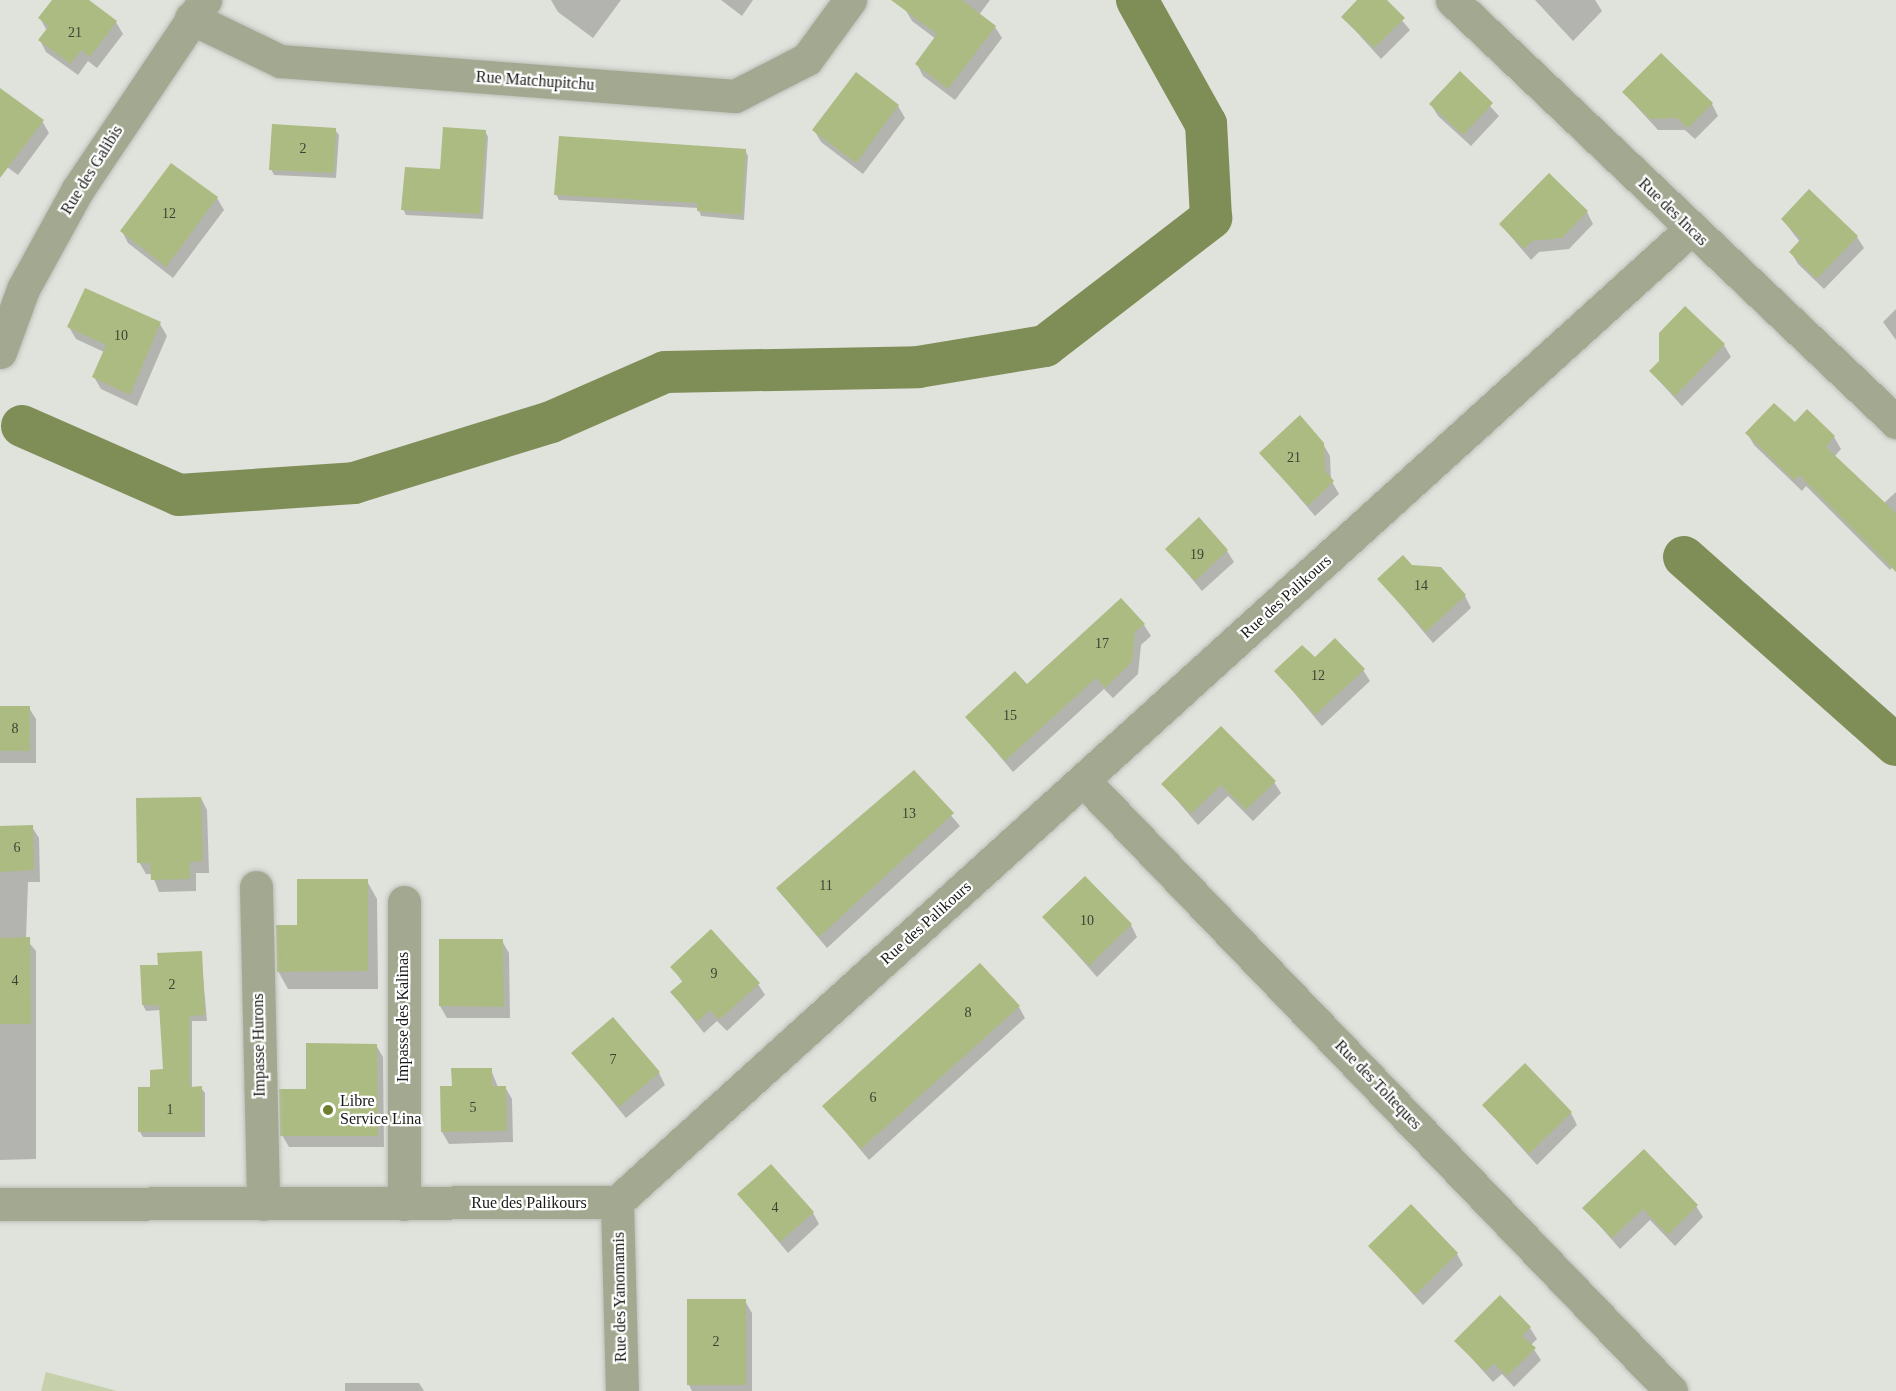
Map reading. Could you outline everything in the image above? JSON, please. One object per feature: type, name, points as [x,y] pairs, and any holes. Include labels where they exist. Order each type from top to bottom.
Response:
[{"type":"street","name":"Rue Matchupitchu","points":[[198,9],[280,61],[735,96],[807,59],[850,0]]},
{"type":"street","name":"Rue des Incas","points":[[1452,0],[1896,422]]},
{"type":"street","name":"Rue des Galibis","points":[[0,352],[23,289],[78,189],[198,9]]},
{"type":"street","name":"Rue des Palikours","points":[[0,1204],[617,1203],[1691,229]]},
{"type":"street","name":"Rue des Tolteques","points":[[1083,780],[1671,1391]]},
{"type":"street","name":"Impasse Hurons","points":[[256,887],[263,1204]]},
{"type":"street","name":"Impasse des Kalinas","points":[[404,902],[404,1204]]},
{"type":"street","name":"Rue des Yanomamis","points":[[617,1203],[622,1391]]},
{"type":"green space","points":[[46,1372],[117,1391],[41,1391]]},
{"type":"building","points":[[52,0],[89,0],[117,21],[90,57],[81,50],[71,64],[38,40],[49,26],[38,18]]},
{"type":"building","points":[[891,0],[962,0],[996,26],[948,89],[915,64],[937,34]]},
{"type":"building","points":[[1357,0],[1387,0],[1405,18],[1374,48],[1341,17]]},
{"type":"building","points":[[1661,53],[1713,103],[1688,128],[1677,118],[1650,119],[1622,92]]},
{"type":"building","points":[[1460,71],[1493,103],[1463,135],[1429,104]]},
{"type":"building","points":[[856,72],[899,105],[856,163],[812,130]]},
{"type":"building","points":[[0,88],[44,120],[0,178]]},
{"type":"building","points":[[272,124],[336,128],[334,173],[269,170]]},
{"type":"building","points":[[443,127],[486,130],[480,214],[401,210],[405,167],[440,169]]},
{"type":"building","points":[[559,136],[746,149],[742,215],[697,211],[697,203],[554,195]]},
{"type":"building","points":[[171,163],[218,197],[166,267],[120,231]]},
{"type":"building","points":[[1549,173],[1588,211],[1562,238],[1532,241],[1524,249],[1499,224]]},
{"type":"building","points":[[1809,189],[1858,236],[1817,279],[1789,252],[1801,239],[1781,219]]},
{"type":"building","points":[[85,288],[161,322],[130,395],[92,377],[106,345],[67,327]]},
{"type":"building","points":[[1685,306],[1725,344],[1675,396],[1649,371],[1659,361],[1659,333]]},
{"type":"building","points":[[1774,403],[1795,422],[1807,409],[1835,436],[1826,447],[1896,513],[1896,572],[1799,475],[1794,480],[1745,433]]},
{"type":"building","points":[[1300,415],[1324,443],[1325,471],[1334,481],[1308,506],[1259,453]]},
{"type":"building","points":[[1199,517],[1228,550],[1195,581],[1165,549]]},
{"type":"building","points":[[1403,555],[1412,565],[1441,567],[1466,595],[1426,632],[1377,579]]},
{"type":"building","points":[[1121,598],[1145,624],[1135,632],[1132,662],[1105,688],[1096,678],[1005,761],[965,717],[1015,671],[1027,684]]},
{"type":"building","points":[[1335,638],[1365,669],[1315,715],[1274,671],[1302,645],[1315,657]]},
{"type":"building","points":[[0,706],[30,706],[30,751],[0,751]]},
{"type":"building","points":[[1221,726],[1276,781],[1246,810],[1221,785],[1191,814],[1161,784]]},
{"type":"building","points":[[914,770],[954,813],[819,937],[776,888]]},
{"type":"building","points":[[201,797],[203,861],[190,862],[190,879],[151,880],[150,863],[137,863],[136,798]]},
{"type":"building","points":[[33,825],[34,870],[0,872],[0,826]]},
{"type":"building","points":[[1085,876],[1132,924],[1089,966],[1042,917]]},
{"type":"building","points":[[297,879],[368,879],[368,971],[277,972],[276,925],[297,925]]},
{"type":"building","points":[[711,929],[760,983],[719,1020],[710,1010],[697,1022],[670,992],[683,981],[670,967]]},
{"type":"building","points":[[30,937],[31,1024],[0,1024],[0,938]]},
{"type":"building","points":[[439,939],[503,939],[504,1007],[439,1006]]},
{"type":"building","points":[[202,951],[205,1015],[190,1016],[190,1087],[202,1086],[203,1132],[138,1132],[138,1087],[150,1087],[150,1070],[163,1069],[159,1005],[142,1005],[140,965],[158,965],[157,953]]},
{"type":"building","points":[[980,963],[1020,1006],[861,1149],[822,1106]]},
{"type":"building","points":[[613,1017],[660,1072],[619,1107],[571,1053]]},
{"type":"building","points":[[306,1043],[377,1044],[378,1136],[280,1136],[279,1089],[306,1089]]},
{"type":"building","points":[[1525,1063],[1572,1112],[1529,1154],[1482,1105]]},
{"type":"building","points":[[451,1068],[492,1068],[492,1086],[506,1086],[507,1131],[441,1132],[440,1086],[452,1086]]},
{"type":"building","points":[[1644,1149],[1698,1205],[1668,1235],[1643,1209],[1612,1238],[1582,1208]]},
{"type":"building","points":[[771,1164],[814,1212],[780,1242],[737,1194]]},
{"type":"building","points":[[1411,1204],[1458,1253],[1415,1295],[1368,1246]]},
{"type":"building","points":[[1500,1295],[1531,1327],[1522,1336],[1536,1348],[1507,1376],[1494,1364],[1485,1371],[1454,1341]]},
{"type":"building","points":[[687,1299],[746,1299],[746,1385],[687,1385]]},
{"type":"waterway","points":[[22,426],[179,495],[354,483],[551,422],[665,372],[918,367],[1045,346],[1211,218],[1206,124],[1137,0]]},
{"type":"waterway","points":[[1684,557],[1896,745]]},
{"type":"place","name":"Libre Service Lina","points":[[328,1110]]}]
